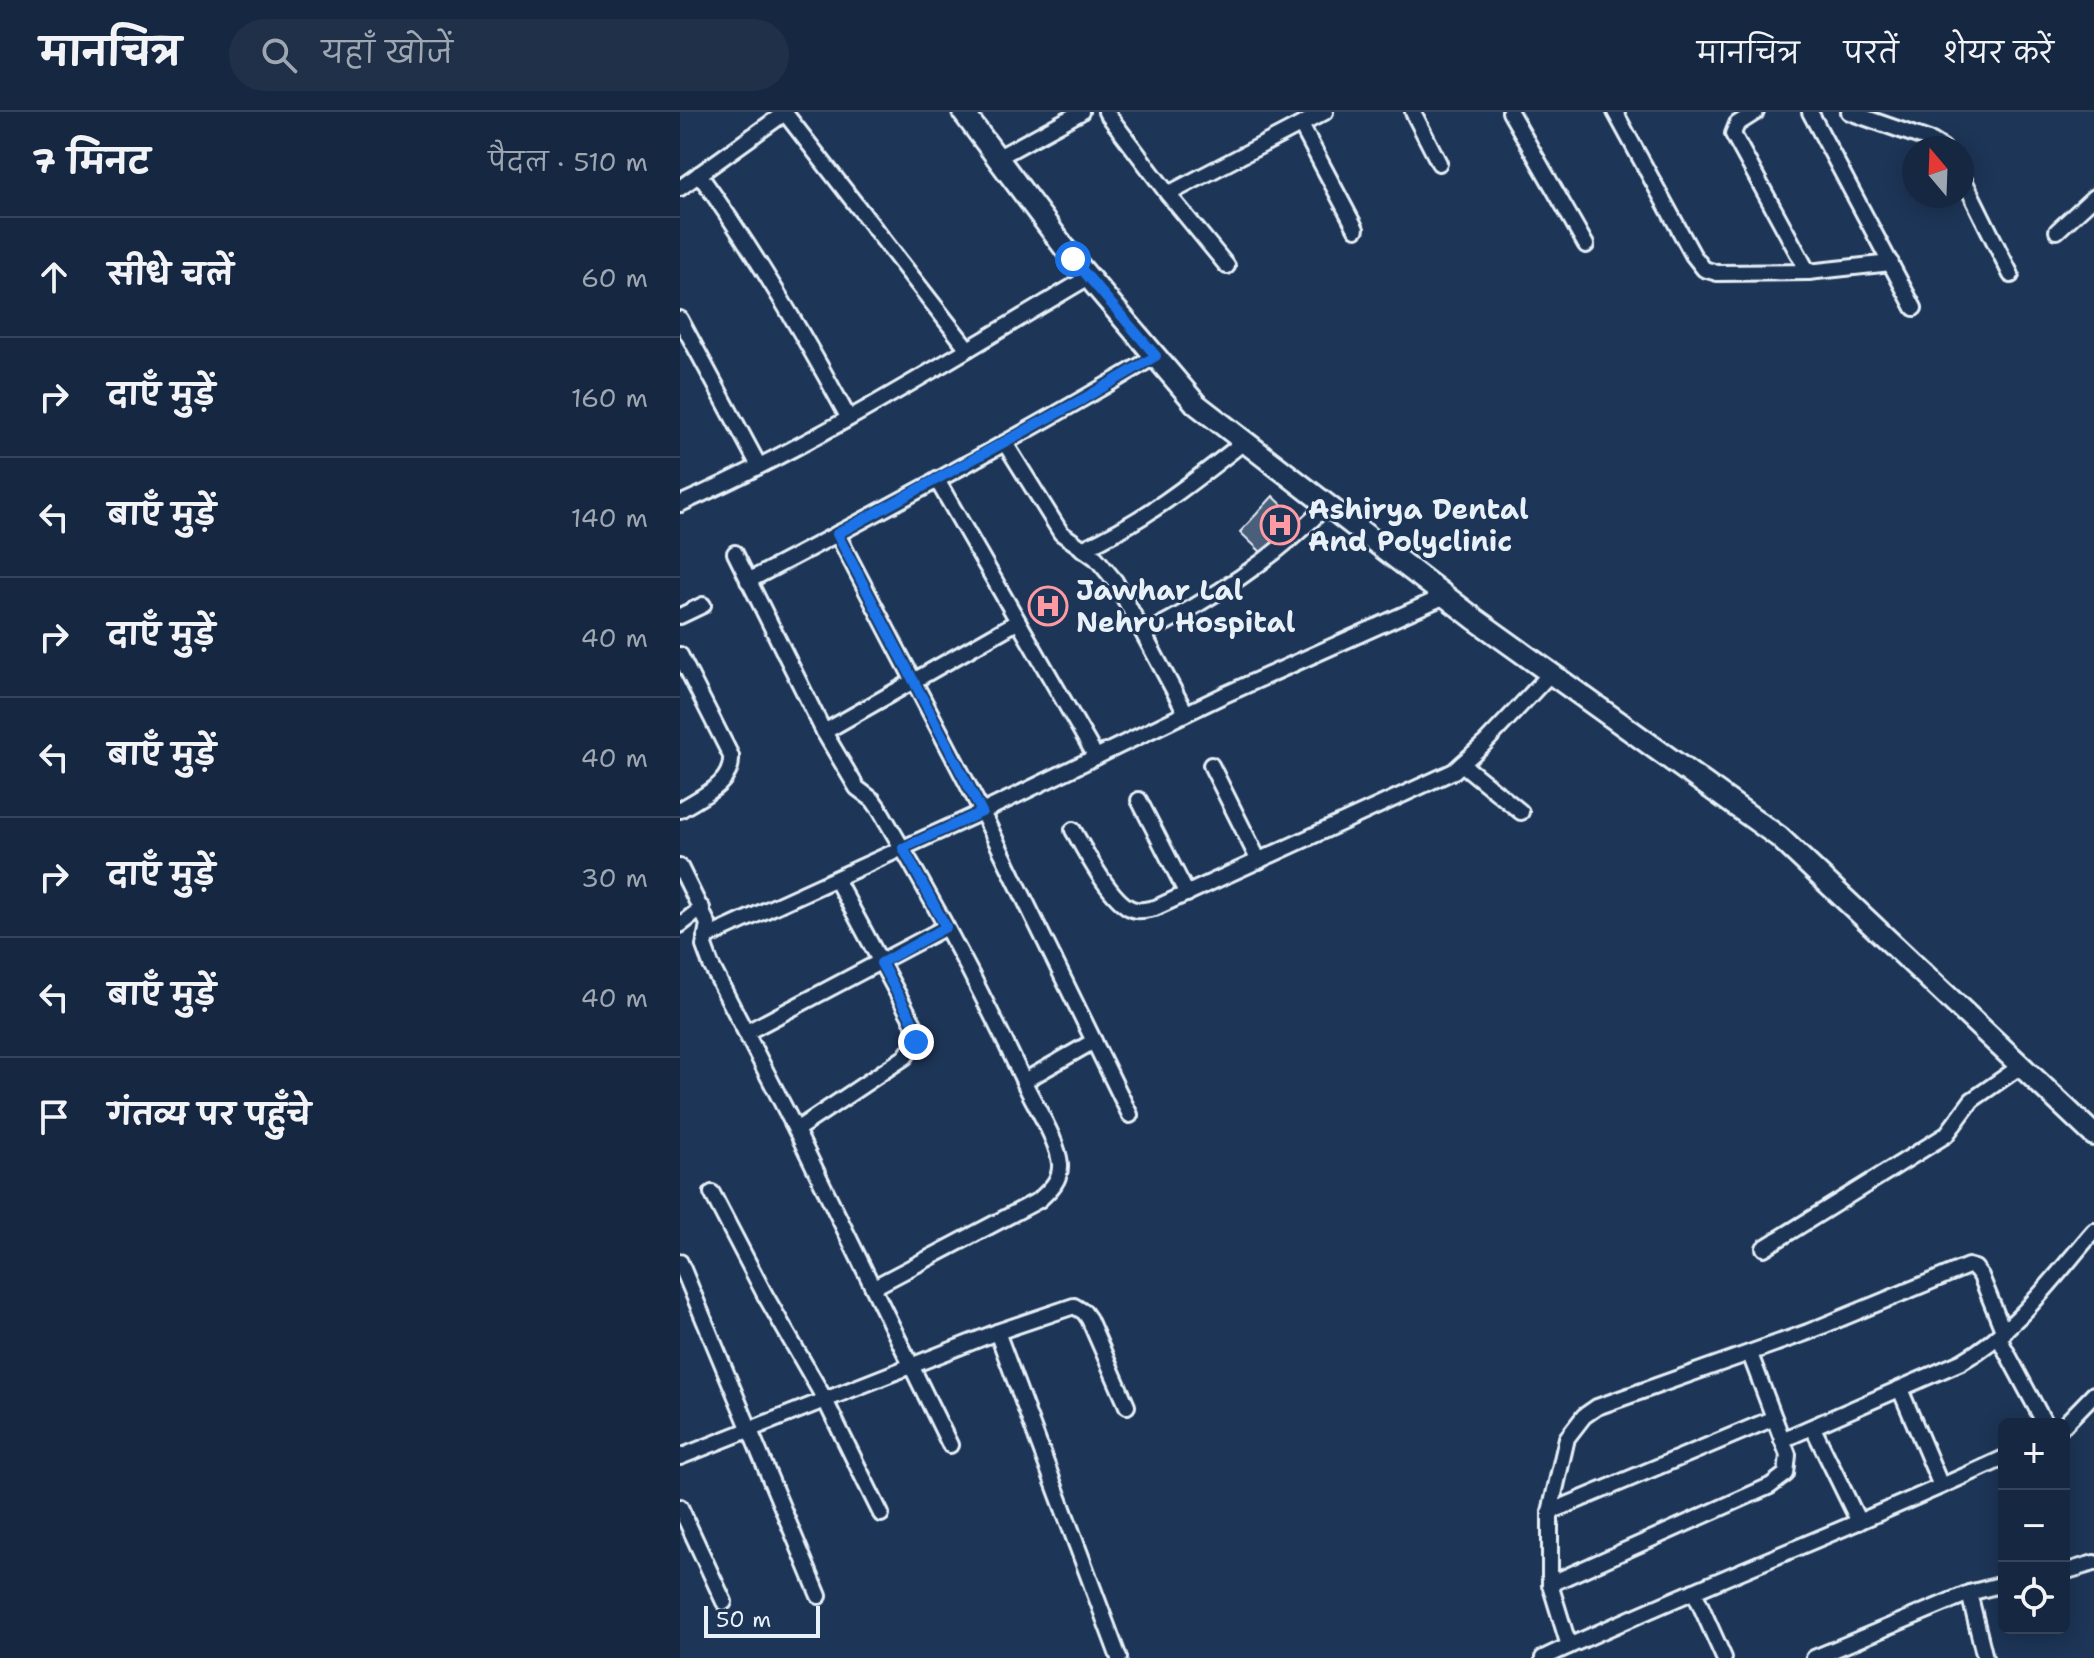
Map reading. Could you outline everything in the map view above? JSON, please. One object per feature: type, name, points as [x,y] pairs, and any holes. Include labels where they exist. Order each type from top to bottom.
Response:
[{"type":"street","points":[[680,188],[786,112],[968,349]]},
{"type":"street","points":[[963,112],[1089,277],[1196,404],[1445,596],[1779,837],[2094,1135]]},
{"type":"street","points":[[997,158],[1081,112]]},
{"type":"street","points":[[1106,112],[1227,266]]},
{"type":"street","points":[[1168,194],[1325,112]]},
{"type":"street","points":[[1413,112],[1439,163]]},
{"type":"street","points":[[1510,112],[1586,245]]},
{"type":"street","points":[[1615,112],[1693,255],[1704,269],[1717,273],[1808,272],[1891,263]]},
{"type":"street","points":[[1756,112],[1737,124],[1733,134],[1808,272]]},
{"type":"street","points":[[1810,112],[1914,308]]},
{"type":"street","points":[[1849,112],[1918,136]]},
{"type":"street","points":[[1301,125],[1356,229]]},
{"type":"street","points":[[699,174],[789,309],[848,417]]},
{"type":"street","points":[[2057,231],[2094,197]]},
{"type":"street","points":[[1974,200],[2011,275]]},
{"type":"street","points":[[680,504],[759,466],[848,417],[1089,277]]},
{"type":"street","points":[[680,319],[759,466]]},
{"type":"street","points":[[748,581],[1005,443],[1156,356]]},
{"type":"street","points":[[1082,549],[1151,513],[1245,441]]},
{"type":"street","points":[[1005,443],[1061,533],[1096,558],[1115,581],[1186,713]]},
{"type":"street","points":[[937,480],[1096,757]]},
{"type":"street","points":[[1144,634],[1222,591],[1260,565],[1299,534],[1327,505]]},
{"type":"street","points":[[837,534],[982,812],[1130,1115]]},
{"type":"street","points":[[735,553],[824,732],[857,788],[873,800],[903,848],[987,1003],[1060,1164],[1055,1183],[1039,1200],[874,1287]]},
{"type":"street","points":[[705,938],[982,812],[1186,713],[1445,596]]},
{"type":"street","points":[[680,616],[703,605]]},
{"type":"street","points":[[824,732],[1017,622]]},
{"type":"street","points":[[680,655],[731,756],[732,765],[725,781],[680,810]]},
{"type":"street","points":[[1073,830],[1111,890],[1134,910],[1155,908],[1419,788],[1462,764],[1551,673]]},
{"type":"street","points":[[1462,764],[1521,812]]},
{"type":"street","points":[[1211,765],[1259,861]]},
{"type":"street","points":[[1139,800],[1187,894]]},
{"type":"street","points":[[680,867],[708,924],[706,954],[913,1365],[950,1445]]},
{"type":"street","points":[[796,1130],[905,1057],[916,1042],[914,1024],[836,879]]},
{"type":"street","points":[[680,925],[702,908]]},
{"type":"street","points":[[747,1032],[946,927]]},
{"type":"street","points":[[1024,1081],[1094,1041]]},
{"type":"street","points":[[1764,1248],[1946,1135],[1972,1100],[2021,1066]]},
{"type":"street","points":[[712,1193],[824,1398],[881,1514]]},
{"type":"street","points":[[1782,1440],[1961,1362],[2002,1335],[2094,1231]]},
{"type":"street","points":[[680,1262],[819,1596]]},
{"type":"street","points":[[1569,1646],[1550,1584],[1550,1512],[1567,1438],[1584,1416],[1597,1407],[1750,1354],[1968,1266],[1975,1268],[1981,1276],[2002,1335],[2042,1418]]},
{"type":"street","points":[[680,1457],[824,1398],[1069,1307],[1079,1308],[1089,1319],[1127,1406]]},
{"type":"street","points":[[997,1332],[1119,1658]]},
{"type":"street","points":[[1550,1584],[1780,1481],[1788,1466],[1782,1440],[1750,1354]]},
{"type":"street","points":[[1900,1389],[1941,1486]]},
{"type":"street","points":[[2070,1419],[2094,1394]]},
{"type":"street","points":[[1550,1512],[1774,1418]]},
{"type":"street","points":[[1813,1428],[1859,1522]]},
{"type":"street","points":[[1543,1658],[1998,1461]]},
{"type":"street","points":[[680,1507],[724,1602]]},
{"type":"street","points":[[2070,1570],[2094,1563]]},
{"type":"street","points":[[1814,1658],[1833,1654],[1969,1593],[1998,1586]]},
{"type":"street","points":[[1694,1591],[1724,1658]]},
{"type":"street","points":[[1969,1593],[1985,1658]]},
{"type":"building","points":[[1273,496],[1296,518],[1263,554],[1240,532]]},
{"type":"building","points":[[1046,593],[1047,597],[1054,594],[1061,598],[1065,605],[1056,609],[1052,607],[1053,614],[1045,617],[1042,610],[1038,611],[1036,597]]},
{"type":"place","name":"Ashirya Dental And Polyclinic","points":[[1280,525]]},
{"type":"place","name":"Jawhar Lal Nehru Hospital","points":[[1048,606]]},
{"type":"route","points":[[916,1042],[914,1024],[881,963],[946,927],[903,848],[982,812],[837,534],[1156,356],[1073,259]]}]
